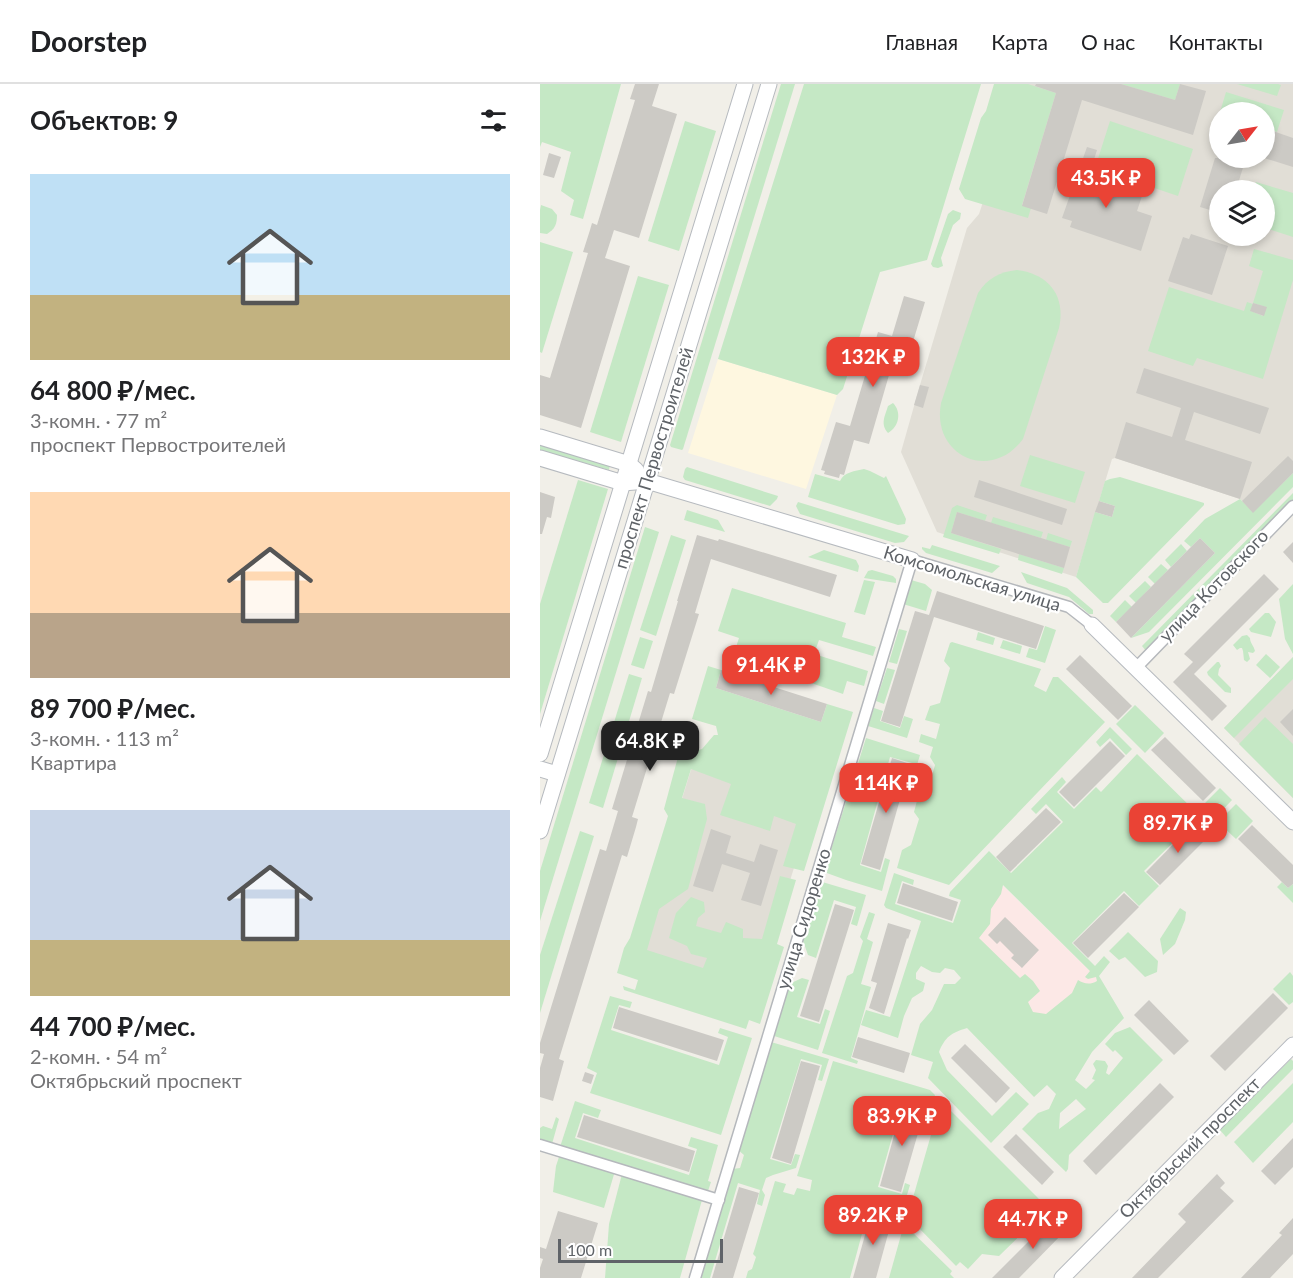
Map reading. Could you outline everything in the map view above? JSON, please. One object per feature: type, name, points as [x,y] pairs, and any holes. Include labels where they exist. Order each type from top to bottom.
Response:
[{"type":"main road","name":"проспект Первостроителей","points":[[540,754],[745,84]]},
{"type":"main road","name":"проспект Первостроителей","points":[[540,831],[545,798],[557,774],[769,84]]},
{"type":"main road","points":[[735,118],[756,124]]},
{"type":"main road","points":[[688,270],[710,276]]},
{"type":"main road","name":"Комсомольская улица","points":[[540,437],[629,464],[647,481]]},
{"type":"main road","name":"Комсомольская улица","points":[[540,458],[623,483],[647,481],[912,560]]},
{"type":"main road","name":"Комсомольская улица","points":[[1092,625],[1293,822]]},
{"type":"main road","points":[[572,650],[593,657]]},
{"type":"main road","points":[[540,768],[557,774]]},
{"type":"main road","name":"Октябрьский проспект","points":[[1062,1278],[1293,1045]]},
{"type":"street","name":"улица Котовского","points":[[1136,668],[1293,506]]},
{"type":"street","name":"Комсомольская улица","points":[[912,560],[1069,608],[1092,625]]},
{"type":"street","name":"улица Сидоренко","points":[[695,1278],[912,560]]},
{"type":"street","points":[[540,1145],[719,1200]]},
{"type":"shaded area","points":[[1002,84],[1293,84],[1293,473],[1253,513],[1240,499],[1115,458],[1112,459],[1076,577],[937,532],[901,452],[967,228],[979,214]]},
{"type":"shaded area","points":[[718,359],[837,395],[806,489],[688,453]]},
{"type":"shaded area","points":[[1293,657],[1293,798],[1224,728]]},
{"type":"shaded area","points":[[695,757],[820,784],[756,990],[634,953]]},
{"type":"shaded area","points":[[999,882],[1096,977],[1110,1010],[1060,1062],[956,937]]},
{"type":"green space","points":[[540,84],[621,84],[583,219],[570,215],[574,200],[561,191],[571,152],[542,142],[540,147]]},
{"type":"green space","points":[[781,84],[795,84],[683,449],[671,447],[670,445]]},
{"type":"green space","points":[[804,84],[981,84],[927,260],[880,272],[843,389],[837,395],[718,359]]},
{"type":"green space","points":[[994,84],[1028,84],[1056,93],[1022,205],[1031,208],[1028,218],[965,199],[959,189]]},
{"type":"green space","points":[[1121,84],[1180,84],[1175,100]]},
{"type":"green space","points":[[1237,84],[1278,84],[1281,85],[1277,96]]},
{"type":"green space","points":[[1226,92],[1258,102],[1223,102]]},
{"type":"green space","points":[[1275,107],[1284,110],[1277,132],[1275,131]]},
{"type":"green space","points":[[685,121],[716,131],[679,251],[648,241]]},
{"type":"green space","points":[[1110,121],[1193,149],[1178,196],[1095,168]]},
{"type":"green space","points":[[1275,188],[1293,193],[1293,237],[1275,231]]},
{"type":"green space","points":[[541,205],[552,209],[557,215],[555,226],[547,234],[540,233]]},
{"type":"green space","points":[[953,210],[961,213],[960,219],[953,225],[941,258],[943,266],[933,267],[931,264],[948,214]]},
{"type":"green space","points":[[540,242],[573,252],[542,353],[540,352]]},
{"type":"green space","points":[[1254,249],[1293,260],[1293,280],[1263,379],[1197,358],[1193,366],[1148,351],[1169,287],[1244,311],[1247,302],[1253,304],[1251,311],[1263,316],[1266,307],[1253,303],[1263,271],[1249,266]]},
{"type":"green space","points":[[1017,270],[1038,276],[1053,288],[1060,306],[1059,328],[1023,439],[1010,452],[995,459],[980,461],[966,457],[954,449],[945,437],[940,422],[941,403],[978,293],[994,277]]},
{"type":"green space","points":[[638,276],[669,285],[621,442],[590,432]]},
{"type":"green space","points":[[893,403],[898,411],[898,419],[895,427],[888,433],[884,420],[888,406]]},
{"type":"green space","points":[[540,443],[610,464],[609,470],[540,450]]},
{"type":"green space","points":[[1030,455],[1085,472],[1075,503],[1020,486]]},
{"type":"green space","points":[[687,467],[778,496],[777,499],[770,506],[685,480],[683,477]]},
{"type":"green space","points":[[864,469],[884,478],[886,476],[906,519],[905,524],[898,525],[808,497],[815,474],[840,481],[847,474]]},
{"type":"green space","points":[[1293,473],[1293,487],[1149,632],[1131,638],[1215,553],[1200,538],[1191,547],[1184,541],[1205,519],[1240,499],[1253,512]]},
{"type":"green space","points":[[1120,477],[1204,503],[1204,505],[1108,603],[1103,603],[1076,577],[1095,512],[1112,517],[1115,506],[1099,501],[1105,481]]},
{"type":"green space","points":[[578,480],[608,489],[540,714],[540,604]]},
{"type":"green space","points":[[1293,493],[1293,501],[1146,651],[1142,646]]},
{"type":"green space","points":[[798,502],[909,536],[904,542],[895,543],[800,514],[796,506]]},
{"type":"green space","points":[[957,505],[987,515],[985,521],[957,512],[951,533],[1001,549],[999,554],[943,537],[952,508]]},
{"type":"green space","points":[[687,510],[718,520],[725,532],[684,520]]},
{"type":"green space","points":[[993,517],[1043,532],[1041,538],[991,523]]},
{"type":"green space","points":[[645,527],[659,532],[540,921],[540,871]]},
{"type":"green space","points":[[1048,533],[1072,541],[1070,547],[1046,540]]},
{"type":"green space","points":[[671,535],[686,540],[656,636],[640,630]]},
{"type":"green space","points":[[1181,544],[1187,551],[1171,567],[1165,560]]},
{"type":"green space","points":[[932,545],[1000,566],[992,573],[926,553],[922,549],[922,547],[930,549]]},
{"type":"green space","points":[[824,550],[856,560],[859,566],[858,572],[808,557]]},
{"type":"green space","points":[[1019,554],[1064,568],[1062,574],[1018,560]]},
{"type":"green space","points":[[1161,564],[1168,570],[1155,584],[1148,577]]},
{"type":"green space","points":[[868,571],[893,576],[896,583],[864,578]]},
{"type":"green space","points":[[1021,572],[1067,588],[1093,610],[1093,614],[1089,614],[1069,597],[1027,583]]},
{"type":"green space","points":[[864,580],[875,582],[865,615],[854,612]]},
{"type":"green space","points":[[911,580],[925,584],[932,590],[926,611],[903,604]]},
{"type":"green space","points":[[1145,581],[1151,587],[1136,603],[1129,596]]},
{"type":"green space","points":[[1293,584],[1293,654],[1285,639],[1279,599]]},
{"type":"green space","points":[[732,588],[846,623],[842,637],[876,647],[873,656],[819,640],[814,654],[868,671],[864,686],[847,681],[843,694],[733,656],[739,638],[718,631]]},
{"type":"green space","points":[[1125,600],[1132,607],[1116,622],[1110,616]]},
{"type":"green space","points":[[1265,613],[1269,613],[1276,622],[1271,637],[1251,632],[1249,629]]},
{"type":"green space","points":[[1045,626],[1056,630],[1045,663],[1026,657],[1029,648],[1037,650]]},
{"type":"green space","points":[[899,629],[907,631],[897,664],[889,662]]},
{"type":"green space","points":[[978,632],[995,638],[993,645],[976,640]]},
{"type":"green space","points":[[1247,635],[1255,651],[1248,652],[1250,659],[1247,662],[1244,660],[1242,648],[1237,650],[1233,645],[1242,636]]},
{"type":"green space","points":[[640,637],[653,641],[644,669],[631,665]]},
{"type":"green space","points":[[1003,640],[1022,646],[1020,654],[1000,648]]},
{"type":"green space","points":[[952,642],[1041,669],[1034,686],[1046,692],[1053,677],[1058,677],[1105,722],[949,885],[897,868],[902,850],[911,845],[919,819],[914,812],[918,797],[927,793],[935,765],[930,757],[933,747],[919,742],[921,734],[936,739],[940,724],[925,720],[930,706],[940,703],[950,668],[944,661]]},
{"type":"green space","points":[[1266,654],[1280,667],[1270,678],[1256,665]]},
{"type":"green space","points":[[1293,657],[1293,679],[1234,738],[1224,728]]},
{"type":"green space","points":[[1217,662],[1221,666],[1218,675],[1231,688],[1231,693],[1225,692],[1208,675],[1207,672]]},
{"type":"green space","points":[[708,666],[721,670],[716,688],[821,722],[827,704],[853,712],[804,871],[783,866],[796,824],[774,816],[770,831],[720,815],[731,784],[691,769],[682,798],[705,804],[707,819],[688,889],[659,909],[647,950],[703,968],[707,958],[691,954],[687,946],[669,938],[676,913],[691,897],[704,902],[705,912],[698,918],[696,926],[721,933],[726,922],[743,929],[743,938],[762,939],[780,876],[796,880],[777,944],[784,947],[760,1024],[749,1020],[746,1029],[624,990],[623,986],[635,990],[638,980],[617,973],[668,816],[664,809],[678,757],[702,749],[714,735],[718,735],[716,726],[692,719]]},
{"type":"green space","points":[[887,668],[895,670],[884,704],[876,701]]},
{"type":"green space","points":[[629,674],[642,678],[603,808],[589,803]]},
{"type":"green space","points":[[1135,705],[1164,733],[1145,753],[1116,724]]},
{"type":"green space","points":[[874,708],[883,711],[880,721],[900,728],[904,716],[913,719],[907,738],[868,726]]},
{"type":"green space","points":[[1265,717],[1293,744],[1293,798],[1239,744]]},
{"type":"green space","points":[[1110,727],[1132,749],[1126,755],[1110,738],[1100,747],[1096,742]]},
{"type":"green space","points":[[866,738],[920,755],[914,775],[909,773],[912,763],[890,757],[860,865],[881,872],[885,858],[890,860],[882,891],[824,872]]},
{"type":"green space","points":[[1137,754],[1200,816],[1144,871],[1159,886],[1139,906],[1124,891],[1072,943],[1095,966],[1104,956],[1110,962],[1099,976],[1124,1018],[1092,1052],[1075,1080],[1086,1089],[1095,1080],[1092,1079],[1096,1070],[1093,1064],[1096,1060],[1105,1061],[1108,1066],[1106,1073],[1109,1075],[1123,1058],[1105,1044],[1115,1033],[1130,1027],[1163,1060],[1069,1155],[1066,1172],[1022,1129],[1038,1113],[1049,1109],[1056,1094],[1047,1085],[1034,1097],[967,1028],[946,1039],[939,1052],[947,1070],[992,1116],[1016,1092],[1029,1104],[991,1143],[928,1078],[933,1062],[911,1055],[920,1024],[932,1010],[944,984],[955,984],[961,978],[954,970],[945,968],[940,973],[932,972],[921,966],[916,973],[916,979],[925,983],[923,991],[912,998],[898,1038],[861,1025],[866,1010],[890,1017],[921,921],[886,908],[884,905],[894,873],[914,880],[913,885],[902,881],[895,904],[953,923],[961,900],[949,896],[950,892],[989,851],[1011,873],[1063,822],[1046,804],[1036,814],[1031,809],[1062,777],[1066,782],[1057,792],[1074,809],[1096,787],[1101,792]],"holes":[[[1003,885],[1090,971],[1085,977],[1088,979],[1096,977],[1097,981],[1092,983],[1078,980],[1072,993],[1046,1014],[1033,1012],[1028,1002],[1040,991],[1033,981],[1025,974],[1020,978],[979,938],[990,924],[991,909],[1001,894]],[[1076,1099],[1086,1109],[1059,1129],[1060,1113]]]},
{"type":"green space","points":[[1220,788],[1232,800],[1215,818],[1202,806]]},
{"type":"green space","points":[[1236,804],[1253,821],[1236,839],[1218,822]]},
{"type":"green space","points":[[580,831],[594,836],[540,1013],[540,955]]},
{"type":"green space","points":[[819,881],[866,895],[857,926],[851,924],[856,907],[834,900],[816,958],[808,955],[802,938]]},
{"type":"green space","points":[[1282,882],[1288,888],[1293,884],[1293,903],[1277,887]]},
{"type":"green space","points":[[1180,908],[1186,912],[1185,920],[1175,944],[1163,955],[1160,939]]},
{"type":"green space","points":[[869,912],[875,914],[867,939],[873,942],[861,984],[871,987],[851,1058],[858,1061],[857,1064],[822,1053],[847,976],[853,973],[863,941],[860,937]]},
{"type":"green space","points":[[1128,932],[1158,961],[1157,972],[1145,977],[1125,957],[1119,960],[1109,951]]},
{"type":"green space","points":[[1290,972],[1293,976],[1293,1002],[1289,1005],[1273,989]]},
{"type":"green space","points":[[802,978],[809,980],[797,1017],[820,1024],[825,1009],[830,1011],[818,1050],[771,1035],[787,985]]},
{"type":"green space","points":[[610,996],[632,1002],[630,1008],[619,1005],[611,1030],[719,1065],[728,1037],[718,1033],[720,1028],[752,1038],[721,1135],[590,1093],[597,1073],[587,1068]]},
{"type":"green space","points":[[771,1042],[829,1059],[822,1081],[818,1080],[822,1065],[801,1059],[770,1159],[791,1165],[795,1154],[800,1155],[796,1168],[766,1178],[762,1190],[765,1195],[762,1206],[757,1204],[760,1190],[738,1183],[710,1278],[699,1278],[732,1169],[740,1168],[744,1155],[738,1150]]},
{"type":"green space","points":[[1291,1059],[1293,1069],[1226,1137],[1220,1130]]},
{"type":"green space","points":[[833,1061],[930,1090],[935,1095],[929,1118],[924,1117],[926,1109],[902,1102],[878,1187],[902,1194],[905,1183],[910,1185],[897,1228],[892,1227],[894,1215],[869,1208],[850,1278],[746,1278],[756,1257],[753,1254],[775,1181],[786,1184],[783,1192],[794,1195],[797,1188],[810,1191],[812,1180],[797,1176]]},
{"type":"green space","points":[[1293,1083],[1293,1122],[1253,1163],[1234,1142]]},
{"type":"green space","points":[[575,1101],[601,1110],[598,1118],[583,1113],[575,1138],[689,1175],[697,1149],[688,1146],[691,1137],[718,1145],[708,1181],[711,1182],[707,1194],[560,1147]]},
{"type":"green space","points":[[946,1106],[1048,1208],[999,1256],[982,1254],[968,1269],[960,1262],[956,1266],[916,1225],[906,1222],[939,1107]]},
{"type":"green space","points":[[556,1117],[559,1119],[552,1144],[540,1140],[540,1128],[543,1126],[552,1129]]},
{"type":"green space","points":[[560,1154],[615,1171],[604,1208],[553,1192]]},
{"type":"green space","points":[[622,1174],[702,1200],[680,1278],[605,1278],[609,1224]]},
{"type":"green space","points":[[903,1228],[909,1229],[952,1271],[950,1274],[954,1278],[889,1278]]},
{"type":"building","points":[[635,84],[659,84],[652,106],[677,114],[639,238],[614,230],[605,258],[630,266],[581,428],[540,415],[540,375],[550,378],[588,253],[583,252],[592,223],[597,225],[635,100],[630,99]]},
{"type":"building","points":[[1036,84],[1121,84],[1175,100],[1180,84],[1206,91],[1193,135],[1082,100],[1047,214],[1022,206],[1056,93],[1035,86]]},
{"type":"building","points":[[1275,132],[1293,138],[1293,167],[1275,161]]},
{"type":"building","points":[[1087,147],[1097,150],[1088,178],[1142,196],[1137,211],[1152,216],[1141,251],[1070,227],[1072,221],[1062,218]]},
{"type":"building","points":[[549,153],[561,157],[554,178],[543,175]]},
{"type":"building","points":[[1212,168],[1243,168],[1239,180],[1209,180],[1209,210],[1200,207]]},
{"type":"building","points":[[1191,234],[1209,240],[1209,246],[1228,246],[1212,295],[1168,281],[1183,237],[1189,239]]},
{"type":"building","points":[[904,296],[925,302],[909,355],[896,351],[869,444],[854,440],[844,475],[840,474],[839,478],[824,474],[825,471],[821,470],[836,422],[850,426],[878,332],[892,336]]},
{"type":"building","points":[[1253,303],[1267,307],[1264,316],[1250,311]]},
{"type":"building","points":[[1144,368],[1269,408],[1260,434],[1194,412],[1185,440],[1252,462],[1240,499],[1115,458],[1126,422],[1172,437],[1181,408],[1136,393]]},
{"type":"building","points":[[920,385],[929,387],[923,408],[914,405]]},
{"type":"building","points":[[1288,456],[1293,461],[1293,473],[1253,513],[1242,501]]},
{"type":"building","points":[[979,480],[1067,509],[1062,525],[974,497]]},
{"type":"building","points":[[540,492],[555,497],[551,518],[547,517],[542,534],[540,534]]},
{"type":"building","points":[[1099,501],[1115,506],[1112,517],[1095,512]]},
{"type":"building","points":[[957,512],[1070,547],[1064,568],[951,533]]},
{"type":"building","points":[[697,535],[718,541],[719,539],[837,575],[830,597],[711,559],[695,613],[699,614],[674,694],[670,693],[632,817],[638,819],[627,857],[622,855],[559,1059],[564,1061],[553,1101],[540,1097],[540,1068],[544,1054],[540,1053],[540,1043],[600,849],[606,851],[618,811],[612,809],[648,691],[651,692]]},
{"type":"building","points":[[1200,538],[1215,553],[1131,638],[1116,622]]},
{"type":"building","points":[[1293,542],[1293,563],[1283,552]]},
{"type":"building","points":[[1264,574],[1279,589],[1194,674],[1227,706],[1212,721],[1173,682],[1193,662],[1184,654]]},
{"type":"building","points":[[937,591],[1044,626],[1036,649],[934,617],[900,727],[881,721],[915,611],[929,615]]},
{"type":"building","points":[[1080,655],[1132,706],[1118,720],[1066,669]]},
{"type":"building","points":[[721,670],[827,704],[821,722],[716,688]]},
{"type":"building","points":[[1293,709],[1293,736],[1280,722]]},
{"type":"building","points":[[1165,737],[1216,788],[1203,801],[1151,750]]},
{"type":"building","points":[[1110,741],[1125,756],[1074,807],[1059,792]]},
{"type":"building","points":[[892,758],[910,764],[880,870],[861,864]]},
{"type":"building","points":[[1046,808],[1061,822],[1010,872],[996,857]]},
{"type":"building","points":[[1195,822],[1209,836],[1160,885],[1146,872]]},
{"type":"building","points":[[1252,825],[1293,865],[1293,884],[1288,888],[1238,839]]},
{"type":"building","points":[[711,829],[731,836],[726,853],[754,862],[760,844],[778,850],[761,906],[741,900],[750,873],[722,864],[713,892],[693,886]]},
{"type":"building","points":[[903,883],[958,902],[952,921],[897,903]]},
{"type":"building","points":[[1124,893],[1139,907],[1088,958],[1073,943]]},
{"type":"building","points":[[835,904],[854,910],[819,1022],[800,1016]]},
{"type":"building","points":[[1005,917],[1039,950],[1022,968],[1011,958],[1014,955],[1000,941],[997,944],[988,935]]},
{"type":"building","points":[[888,923],[911,930],[884,1014],[869,1008],[877,983],[871,981]]},
{"type":"building","points":[[1273,993],[1288,1008],[1225,1071],[1210,1056]]},
{"type":"building","points":[[1149,1000],[1189,1041],[1174,1055],[1134,1015]]},
{"type":"building","points":[[619,1007],[724,1040],[717,1061],[613,1028]]},
{"type":"building","points":[[858,1037],[910,1053],[904,1073],[852,1057]]},
{"type":"building","points":[[965,1044],[1010,1088],[996,1103],[951,1058]]},
{"type":"building","points":[[801,1061],[820,1066],[791,1164],[772,1158]]},
{"type":"building","points":[[585,1072],[594,1075],[591,1084],[582,1081]]},
{"type":"building","points":[[1160,1083],[1174,1097],[1096,1175],[1083,1161]]},
{"type":"building","points":[[903,1103],[925,1109],[901,1192],[880,1186]]},
{"type":"building","points":[[584,1115],[695,1151],[689,1172],[577,1137]]},
{"type":"building","points":[[1016,1134],[1054,1172],[1042,1185],[1003,1147]]},
{"type":"building","points":[[1293,1138],[1293,1167],[1275,1185],[1261,1171]]},
{"type":"building","points":[[1217,1174],[1225,1183],[1220,1188],[1234,1201],[1158,1278],[1132,1278],[1186,1222],[1178,1214]]},
{"type":"building","points":[[739,1187],[759,1193],[733,1278],[712,1278]]},
{"type":"building","points":[[872,1210],[893,1216],[876,1278],[853,1278]]},
{"type":"building","points":[[558,1211],[598,1223],[581,1278],[540,1278],[543,1259],[540,1258],[540,1247],[546,1249]]},
{"type":"building","points":[[1055,1215],[1068,1228],[1019,1278],[992,1278]]},
{"type":"building","points":[[1293,1218],[1293,1254],[1270,1278],[1241,1278],[1282,1235],[1279,1233]]}]
